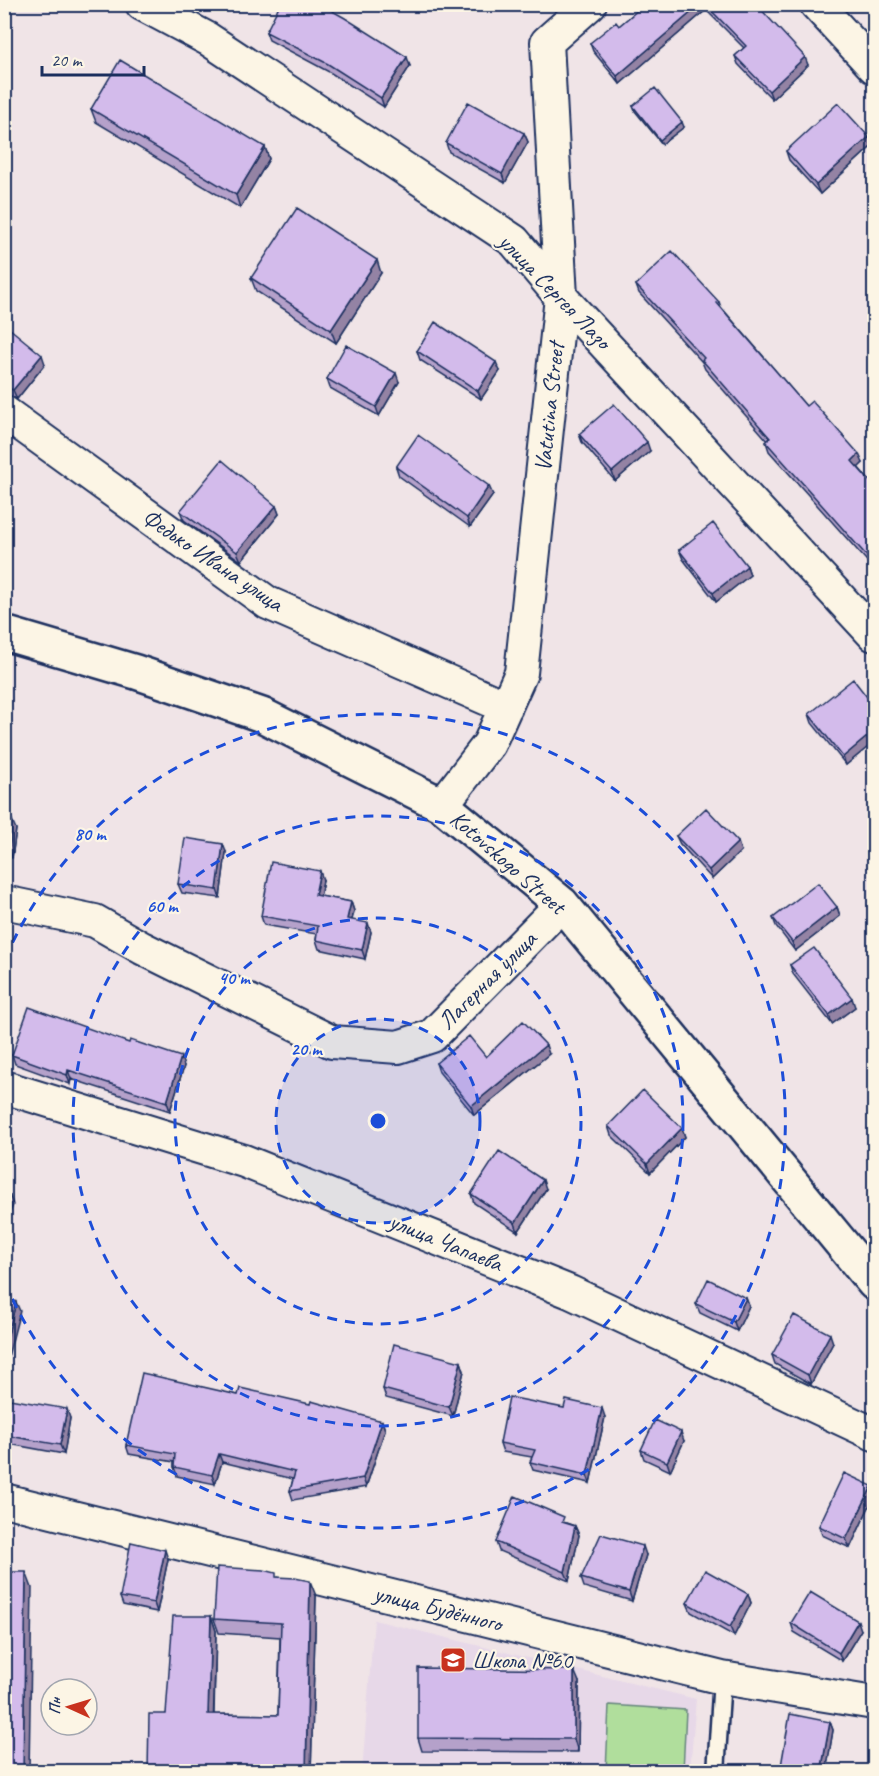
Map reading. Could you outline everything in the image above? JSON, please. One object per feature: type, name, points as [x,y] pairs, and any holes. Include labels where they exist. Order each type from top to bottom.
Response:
[{"type":"main road","name":"Kotovskogo Street","points":[[4,633],[136,672],[261,715],[442,805],[562,904],[874,1283]]},
{"type":"street","name":"улица Сергея Лазо","points":[[142,4],[208,39],[514,241],[561,297],[874,634]]},
{"type":"street","name":"Vatutina Street","points":[[442,805],[489,744],[521,674],[561,297],[547,42],[590,4]]},
{"type":"street","points":[[816,4],[874,67]]},
{"type":"street","name":"Федько Ивана улица","points":[[4,412],[268,603],[506,707]]},
{"type":"street","name":"Лагерная улица","points":[[4,902],[95,921],[142,948],[332,1042],[398,1047],[432,1036],[562,904]]},
{"type":"street","name":"улица Чапаева","points":[[4,1086],[244,1161],[570,1292],[874,1434]]},
{"type":"street","name":"улица Будённого","points":[[4,1500],[722,1678],[874,1703]]},
{"type":"lane","points":[[716,1772],[722,1678]]},
{"type":"shaded area","name":"Школа №60","points":[[374,1620],[696,1699],[690,1771],[362,1772]]},
{"type":"green space","points":[[609,1705],[686,1710],[683,1771],[606,1771]]},
{"type":"building","points":[[280,4],[320,4],[407,57],[381,98],[328,64],[266,32]]},
{"type":"building","points":[[645,4],[701,4],[617,76],[590,43],[616,22],[619,26]]},
{"type":"building","points":[[705,4],[756,4],[805,57],[769,91],[735,56],[746,46]]},
{"type":"building","points":[[120,60],[265,147],[236,195],[91,109]]},
{"type":"building","points":[[655,88],[682,122],[660,140],[633,106]]},
{"type":"building","points":[[468,102],[524,133],[502,174],[446,143]]},
{"type":"building","points":[[838,103],[869,137],[816,185],[786,151]]},
{"type":"building","points":[[297,208],[377,260],[331,330],[251,278]]},
{"type":"building","points":[[672,251],[719,302],[717,303],[806,406],[812,401],[859,454],[852,461],[874,486],[874,564],[766,442],[770,438],[702,360],[704,358],[636,285]]},
{"type":"building","points":[[435,322],[496,362],[478,391],[417,351]]},
{"type":"building","points":[[4,324],[42,355],[13,390],[4,386]]},
{"type":"building","points":[[346,345],[396,373],[376,407],[327,379]]},
{"type":"building","points":[[614,404],[647,442],[612,472],[579,434]]},
{"type":"building","points":[[418,435],[489,486],[467,518],[396,467]]},
{"type":"building","points":[[222,460],[276,506],[237,552],[180,511]]},
{"type":"building","points":[[713,523],[747,566],[713,593],[679,550]]},
{"type":"building","points":[[853,679],[874,706],[874,731],[843,757],[809,714]]},
{"type":"building","points":[[706,808],[738,842],[709,870],[676,836]]},
{"type":"building","points":[[4,819],[12,820],[9,849],[4,848]]},
{"type":"building","points":[[185,838],[223,844],[217,890],[178,884]]},
{"type":"building","points":[[271,862],[320,871],[315,895],[351,902],[347,919],[368,923],[362,950],[316,940],[318,926],[261,916]]},
{"type":"building","points":[[818,883],[837,907],[792,942],[773,918]]},
{"type":"building","points":[[814,948],[852,998],[829,1015],[790,965]]},
{"type":"building","points":[[29,1007],[129,1043],[130,1040],[181,1057],[167,1102],[68,1070],[67,1075],[12,1055]]},
{"type":"building","points":[[523,1021],[546,1045],[471,1106],[436,1063],[469,1036],[486,1057]]},
{"type":"building","points":[[643,1090],[682,1128],[647,1164],[608,1126]]},
{"type":"building","points":[[499,1151],[543,1180],[515,1223],[471,1194]]},
{"type":"building","points":[[4,1194],[10,1196],[4,1211]]},
{"type":"building","points":[[708,1279],[746,1298],[734,1322],[696,1304]]},
{"type":"building","points":[[4,1299],[16,1302],[4,1350]]},
{"type":"building","points":[[794,1315],[830,1334],[808,1375],[772,1355]]},
{"type":"building","points":[[394,1344],[461,1362],[449,1407],[383,1389]]},
{"type":"building","points":[[142,1373],[238,1395],[240,1388],[310,1404],[311,1401],[382,1421],[363,1478],[290,1491],[295,1472],[219,1454],[212,1475],[174,1467],[175,1454],[126,1445]]},
{"type":"building","points":[[509,1397],[564,1408],[566,1400],[602,1408],[587,1475],[530,1462],[535,1450],[500,1443]]},
{"type":"building","points":[[4,1398],[67,1409],[60,1445],[4,1435]]},
{"type":"building","points":[[655,1420],[681,1432],[667,1462],[641,1450]]},
{"type":"building","points":[[844,1473],[872,1486],[846,1539],[819,1526]]},
{"type":"building","points":[[515,1496],[564,1517],[562,1522],[575,1526],[565,1572],[496,1542]]},
{"type":"building","points":[[601,1534],[643,1546],[629,1592],[581,1578]]},
{"type":"building","points":[[131,1542],[165,1550],[154,1603],[120,1597]]},
{"type":"building","points":[[217,1567],[264,1570],[276,1573],[276,1577],[310,1581],[306,1772],[148,1772],[149,1714],[166,1714],[173,1616],[211,1616],[208,1714],[278,1715],[281,1623],[214,1619]]},
{"type":"building","points":[[705,1570],[748,1594],[730,1627],[687,1603]]},
{"type":"building","points":[[4,1572],[26,1572],[23,1772],[4,1772]]},
{"type":"building","points":[[810,1592],[858,1621],[839,1653],[791,1623]]},
{"type":"building","points":[[418,1668],[574,1670],[574,1739],[418,1738]]},
{"type":"building","points":[[790,1714],[830,1722],[821,1772],[781,1766]]},
{"type":"place","name":"Школа №60","points":[[453,1660]]}]
